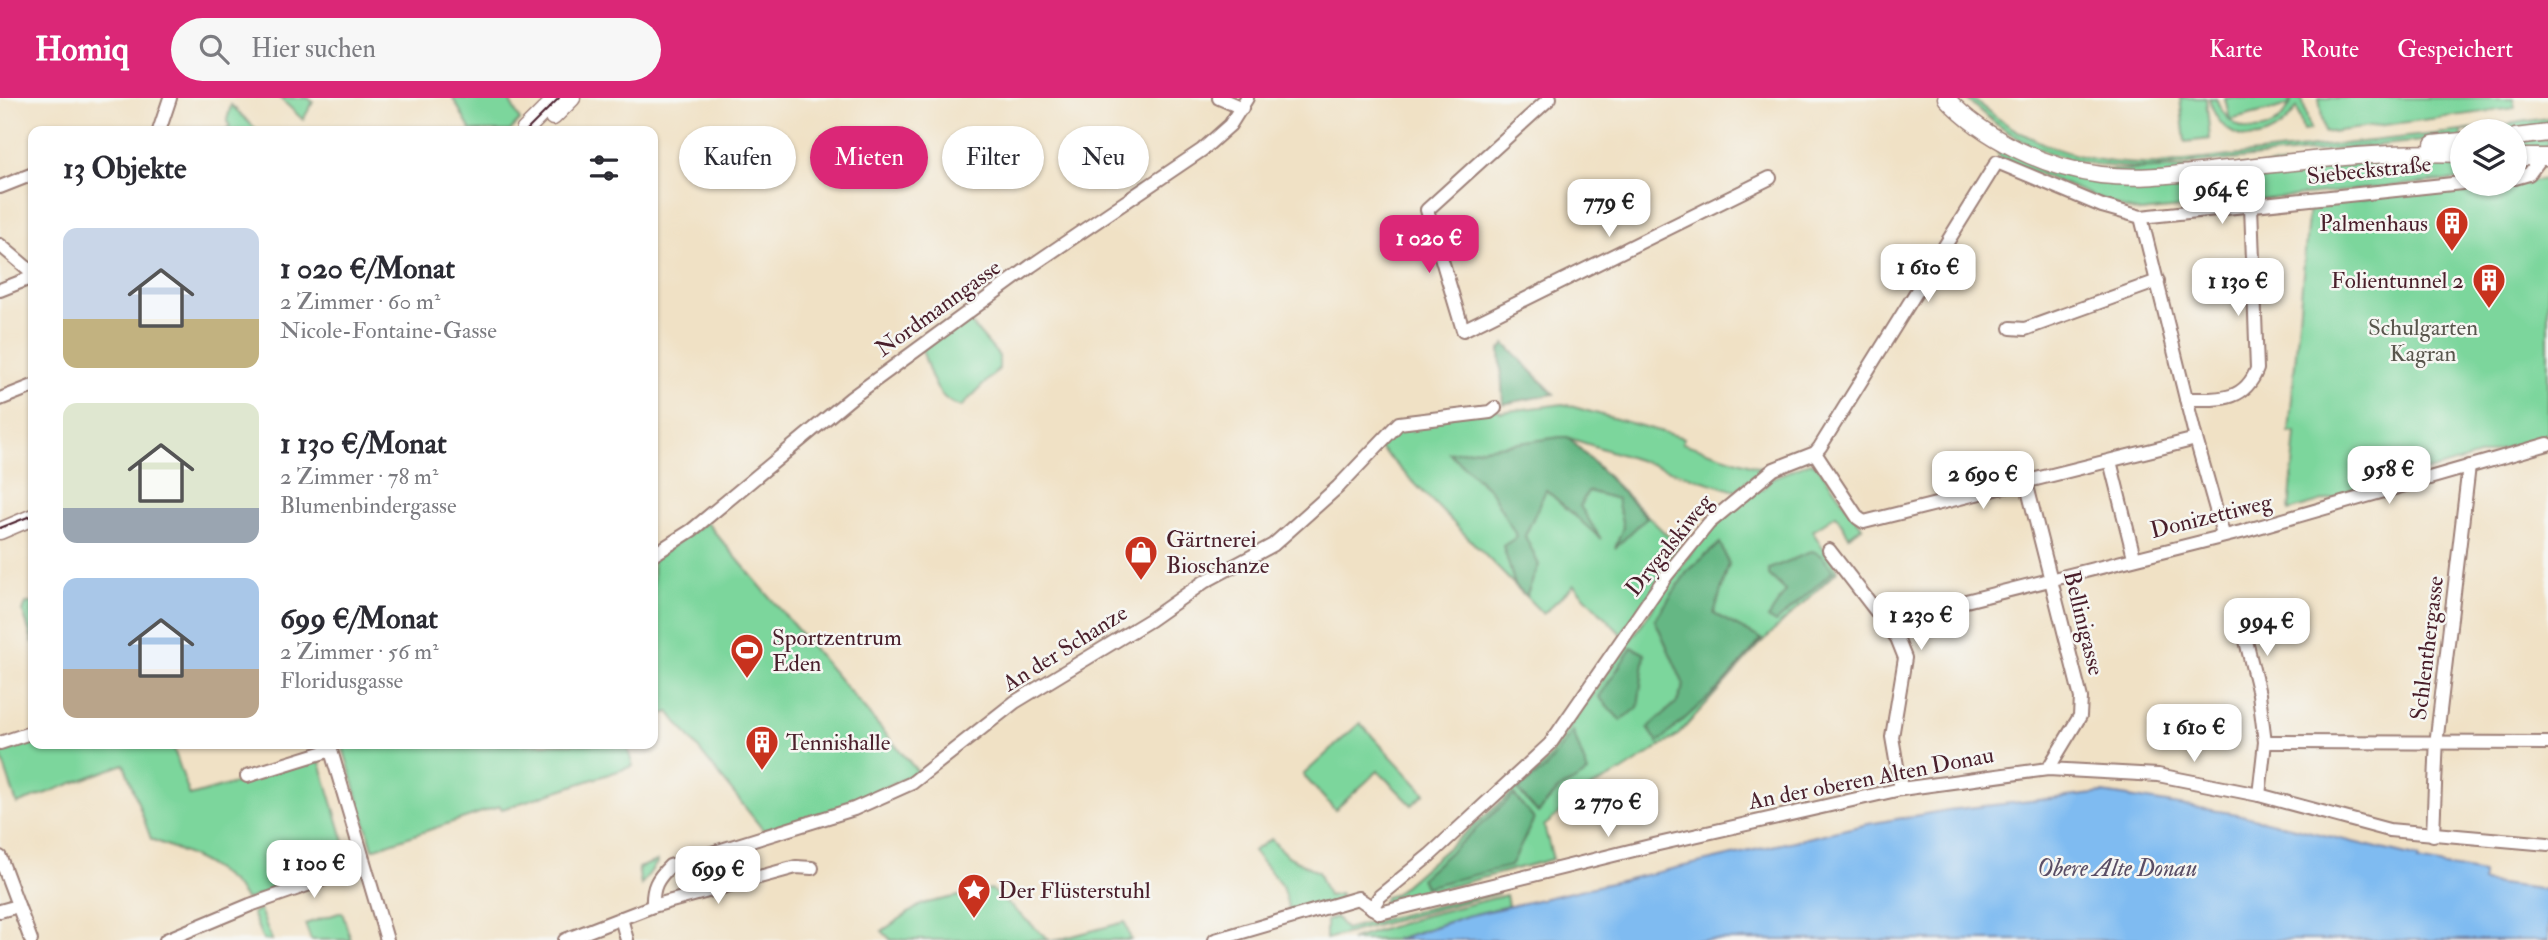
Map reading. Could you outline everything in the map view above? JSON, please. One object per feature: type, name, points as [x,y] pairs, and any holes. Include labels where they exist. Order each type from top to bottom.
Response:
[{"type":"main road","points":[[529,126],[557,98]]},
{"type":"main road","points":[[544,126],[572,98]]},
{"type":"main road","points":[[1946,98],[1984,130],[2013,144]]},
{"type":"main road","points":[[1959,98],[2013,144]]},
{"type":"main road","points":[[2527,135],[2548,133]]},
{"type":"main road","name":"Siebeckstraße","points":[[2013,144],[2079,165],[2150,171],[2450,142]]},
{"type":"main road","name":"Siebeckstraße","points":[[2013,144],[2078,171],[2152,177],[2334,158],[2429,152],[2450,153]]},
{"type":"main road","points":[[2527,157],[2545,158]]},
{"type":"main road","points":[[0,531],[28,519]]},
{"type":"street","points":[[161,126],[170,98]]},
{"type":"street","points":[[1219,98],[1244,103]]},
{"type":"street","points":[[1550,98],[1427,210],[1463,330],[1770,178]]},
{"type":"street","name":"Nordmanngasse","points":[[658,552],[692,530],[851,398],[1041,259],[1202,150],[1230,125],[1244,103]]},
{"type":"street","points":[[2527,175],[2545,158]]},
{"type":"street","name":"Siebeckstraße","points":[[1815,453],[1841,416],[1940,249],[1997,162],[2102,206],[2141,217],[2450,184]]},
{"type":"street","points":[[0,187],[28,176]]},
{"type":"street","points":[[2186,399],[2231,398],[2252,383],[2257,369],[2251,206]]},
{"type":"street","points":[[2141,217],[2196,439],[2223,534]]},
{"type":"street","points":[[0,246],[28,271]]},
{"type":"street","points":[[0,290],[28,277]]},
{"type":"street","points":[[2011,328],[2025,330],[2158,281]]},
{"type":"street","points":[[0,399],[28,388]]},
{"type":"street","name":"An der Schanze","points":[[653,906],[652,893],[657,879],[670,866],[854,809],[912,783],[1015,702],[1129,633],[1204,582],[1273,545],[1338,487],[1399,423],[1490,412],[1495,408]]},
{"type":"street","points":[[1815,453],[1858,518],[1864,522],[2196,439]]},
{"type":"street","name":"Donizettiweg","points":[[1882,622],[2223,534],[2241,532],[2548,444]]},
{"type":"street","name":"Drygalskiweg","points":[[1372,908],[1380,896],[1430,855],[1550,744],[1673,567],[1709,523],[1774,469],[1815,453]]},
{"type":"street","points":[[2110,461],[2134,557]]},
{"type":"street","name":"Schlenthergasse","points":[[2433,835],[2440,743],[2437,736],[2469,466]]},
{"type":"street","name":"Bellinigasse","points":[[2026,482],[2081,698],[2080,716],[2048,769]]},
{"type":"street","points":[[1829,550],[1897,638],[1905,658],[1892,737],[1901,789]]},
{"type":"street","points":[[2238,608],[2259,694],[2265,742],[2259,794]]},
{"type":"street","points":[[0,743],[28,734]]},
{"type":"street","points":[[2265,742],[2548,743]]},
{"type":"street","points":[[247,776],[324,749]]},
{"type":"street","points":[[331,749],[387,940]]},
{"type":"street","name":"An der oberen Alten Donau","points":[[1215,940],[1358,898],[1380,913],[1654,845],[1901,789],[2048,769],[2158,775],[2259,794],[2353,822],[2433,835],[2548,844]]},
{"type":"street","points":[[0,857],[32,940]]},
{"type":"street","points":[[166,940],[253,904],[364,865]]},
{"type":"street","points":[[565,940],[653,906],[796,867],[812,868]]},
{"type":"street","points":[[0,911],[18,906]]},
{"type":"street","points":[[621,918],[627,940]]},
{"type":"green space","points":[[280,98],[308,98],[313,102],[303,120]]},
{"type":"green space","points":[[453,98],[508,98],[520,120],[515,126],[468,126]]},
{"type":"green space","points":[[1966,98],[1972,98],[2013,128],[2035,140],[2082,156],[2132,164],[2158,164],[2450,132],[2450,138],[2149,168],[2122,167],[2096,165],[2050,153],[2007,131]]},
{"type":"green space","points":[[2180,98],[2206,98],[2210,139],[2185,142]]},
{"type":"green space","points":[[2209,98],[2216,98],[2222,111],[2240,127],[2262,129],[2273,125],[2282,117],[2292,98],[2302,98],[2310,130],[2303,131],[2297,108],[2274,131],[2248,138],[2225,127],[2215,115]]},
{"type":"green space","points":[[2225,98],[2288,98],[2290,105],[2230,120]]},
{"type":"green space","points":[[2319,98],[2513,98],[2515,108],[2324,133]]},
{"type":"green space","points":[[231,105],[253,126],[230,126],[227,120]]},
{"type":"green space","points":[[2548,118],[2548,129],[2527,129],[2527,121]]},
{"type":"green space","points":[[2548,139],[2548,150],[2527,149],[2527,141]]},
{"type":"green space","points":[[1994,144],[2054,172],[2388,162],[2450,164],[2450,180],[2141,212],[2125,209],[2000,158]]},
{"type":"green space","name":"Schulgarten Kagran","points":[[2548,179],[2548,436],[2289,511],[2296,433],[2289,432],[2309,205],[2450,190],[2450,196],[2527,196],[2527,181]]},
{"type":"green space","points":[[964,315],[999,356],[999,369],[961,407],[939,392],[922,350]]},
{"type":"green space","points":[[1505,344],[1554,394],[1503,404],[1500,350]]},
{"type":"green space","points":[[1563,404],[1684,438],[1682,443],[1763,469],[1735,491],[1569,438],[1682,550],[1621,634],[1574,585],[1543,614],[1377,445],[1399,423],[1495,408],[1501,412]]},
{"type":"green space","points":[[1568,437],[1647,517],[1615,548],[1623,527],[1617,499],[1588,491],[1580,506],[1601,539],[1546,490],[1525,536],[1539,565],[1526,596],[1515,585],[1503,546],[1517,537],[1490,490],[1449,453]]},
{"type":"green space","points":[[1810,462],[1817,465],[1862,527],[1849,536],[1836,515],[1812,531],[1838,570],[1761,643],[1678,735],[1621,772],[1567,800],[1567,807],[1544,826],[1553,859],[1383,904],[1385,897],[1393,895],[1543,766],[1702,537],[1741,500],[1764,488],[1770,479]]},
{"type":"green space","name":"Sportzentrum Eden","points":[[706,522],[918,772],[842,808],[836,807],[832,811],[764,831],[669,712],[658,716],[658,556]]},
{"type":"green space","points":[[1720,543],[1729,564],[1714,614],[1762,639],[1721,686],[1658,743],[1648,728],[1677,702],[1684,685],[1655,620],[1687,572]]},
{"type":"green space","points":[[1813,551],[1822,556],[1833,571],[1775,623],[1768,618],[1786,591],[1769,575],[1769,569]]},
{"type":"green space","points":[[28,603],[28,628],[23,612]]},
{"type":"green space","points":[[1632,647],[1645,654],[1638,708],[1620,720],[1599,697]]},
{"type":"green space","points":[[1360,723],[1425,793],[1412,805],[1378,771],[1335,810],[1303,775]]},
{"type":"green space","points":[[1573,731],[1588,773],[1558,790],[1538,813],[1517,790],[1545,769]]},
{"type":"green space","points":[[28,744],[28,749],[174,749],[190,796],[319,759],[348,855],[344,861],[246,900],[237,888],[216,870],[151,839],[124,764],[17,804],[0,753]]},
{"type":"green space","points":[[343,749],[628,749],[633,766],[502,809],[500,806],[373,849]]},
{"type":"green space","points":[[1514,795],[1534,819],[1511,866],[1425,887],[1421,878]]},
{"type":"green space","points":[[1271,839],[1286,855],[1318,872],[1328,896],[1341,894],[1340,903],[1304,907],[1291,917],[1282,886],[1253,851]]},
{"type":"green space","points":[[657,863],[641,885],[638,868]]},
{"type":"green space","points":[[991,889],[1049,940],[891,940],[882,931],[922,904]]},
{"type":"green space","points":[[1498,890],[1498,893],[1326,939],[1326,921],[1336,917],[1345,929]]},
{"type":"green space","points":[[1506,895],[1508,906],[1393,940],[1350,940],[1424,916]]},
{"type":"green space","points":[[260,910],[272,940],[263,940],[252,913]]},
{"type":"green space","points":[[342,912],[351,940],[311,940],[305,924]]},
{"type":"green space","points":[[1125,922],[1131,940],[1057,940]]},
{"type":"water","name":"Obere Alte Donau","points":[[2103,793],[2237,814],[2419,858],[2418,861],[2483,873],[2483,882],[2548,890],[2548,940],[1395,940],[1467,916],[1868,824],[1948,810]]},
{"type":"tram line","points":[[531,126],[559,98]]},
{"type":"tram line","points":[[0,528],[28,517]]},
{"type":"place","name":"Palmenhaus","points":[[2452,253]]},
{"type":"place","name":"Folientunnel 2","points":[[2489,310]]},
{"type":"place","name":"Gärtnerei Bioschanze","points":[[1141,582]]},
{"type":"place","name":"Sportzentrum Eden","points":[[747,680]]},
{"type":"place","name":"Tennishalle","points":[[762,772]]},
{"type":"place","name":"Der Flüsterstuhl","points":[[974,920]]}]
